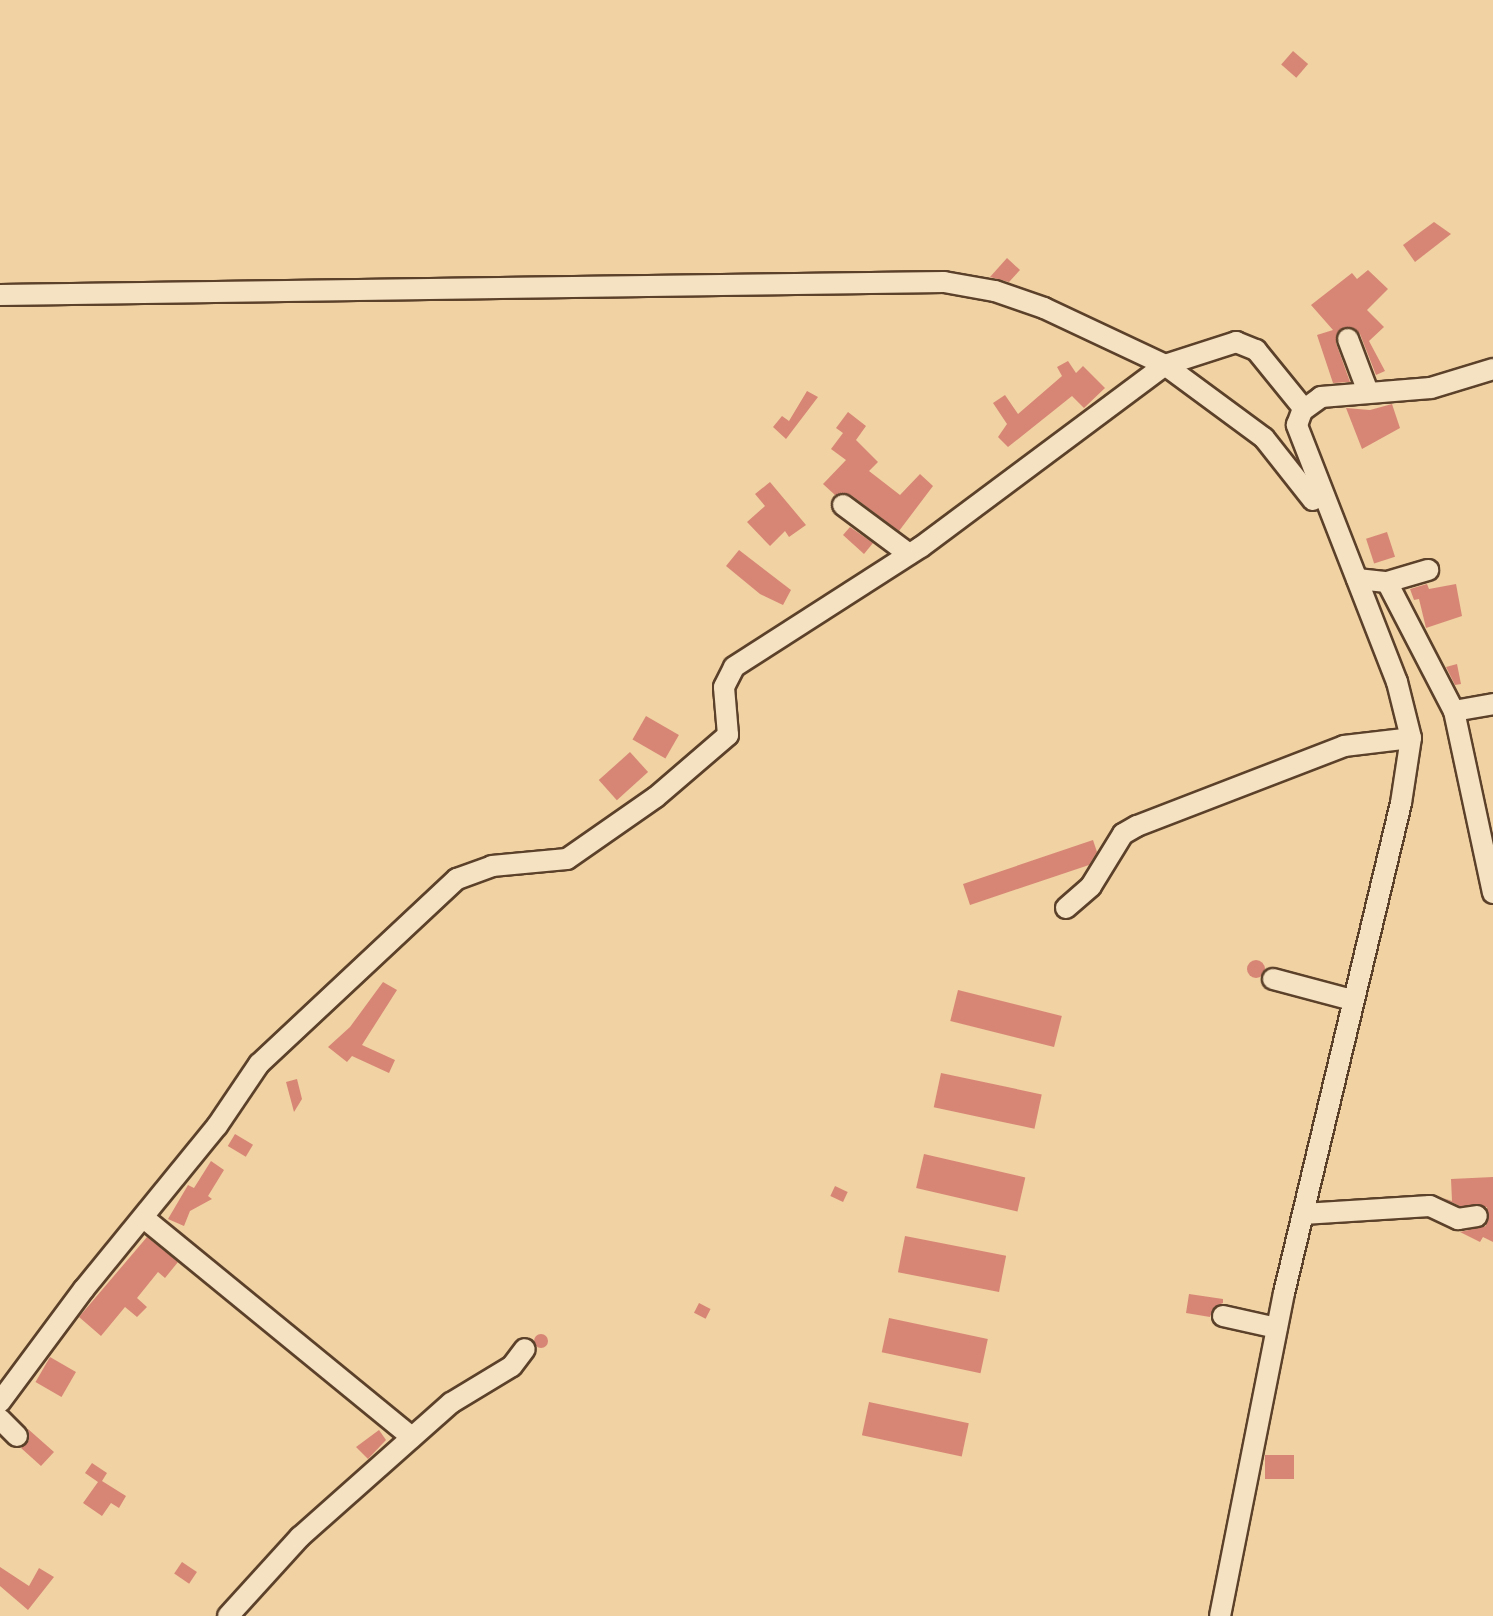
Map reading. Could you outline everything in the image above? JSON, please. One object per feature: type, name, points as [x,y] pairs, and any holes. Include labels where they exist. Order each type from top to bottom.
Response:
[{"type":"street","points":[[0,295],[944,282],[995,291],[1044,308],[1165,365],[1264,438],[1302,481],[1343,544]]},
{"type":"street","points":[[1348,339],[1368,392]]},
{"type":"street","points":[[0,1402],[84,1289],[144,1218],[270,1052],[457,879],[482,867],[567,859],[656,797],[728,735],[724,687],[734,667],[909,554],[1165,365],[1236,342],[1256,350],[1304,409]]},
{"type":"street","points":[[1220,1616],[1277,1328],[1352,1000],[1401,803],[1411,738],[1397,682],[1297,435],[1304,409],[1321,397],[1431,388],[1493,369]]},
{"type":"street","points":[[843,505],[909,554]]},
{"type":"street","points":[[1357,579],[1387,582],[1428,570]]},
{"type":"street","points":[[1387,582],[1454,711],[1493,893]]},
{"type":"street","points":[[1454,711],[1493,704]]},
{"type":"street","points":[[1066,908],[1091,886],[1123,834],[1137,826],[1344,746],[1411,738]]},
{"type":"street","points":[[1273,979],[1352,1000]]},
{"type":"street","points":[[1303,1214],[1430,1206],[1458,1219],[1477,1216]]},
{"type":"street","points":[[144,1218],[412,1437]]},
{"type":"street","points":[[1223,1316],[1277,1328]]},
{"type":"street","points":[[228,1616],[300,1537],[412,1437],[472,1388],[512,1366],[525,1349]]},
{"type":"street","points":[[0,1419],[17,1436]]},
{"type":"building","points":[[1293,51],[1308,64],[1296,78],[1281,65]]},
{"type":"building","points":[[1434,222],[1451,234],[1415,262],[1403,245]]},
{"type":"building","points":[[1007,258],[1020,270],[1009,282],[990,277]]},
{"type":"building","points":[[1368,270],[1388,289],[1367,310],[1384,327],[1369,341],[1385,371],[1376,375],[1360,334],[1344,327],[1336,343],[1350,382],[1333,383],[1317,335],[1333,330],[1311,305],[1352,273],[1357,279]]},
{"type":"building","points":[[1068,361],[1076,373],[1083,366],[1105,388],[1084,408],[1072,396],[1008,447],[998,437],[1007,424],[993,403],[1005,395],[1018,414],[1062,376],[1057,367]]},
{"type":"building","points":[[807,391],[818,397],[786,439],[773,427],[782,416],[789,421]]},
{"type":"building","points":[[1392,404],[1400,428],[1362,449],[1346,408],[1370,410]]},
{"type":"building","points":[[848,412],[866,426],[856,440],[878,462],[869,471],[900,495],[920,474],[933,486],[899,531],[851,495],[835,495],[823,484],[846,460],[831,449],[843,433],[836,428]]},
{"type":"building","points":[[770,482],[806,525],[789,537],[785,531],[770,546],[747,522],[765,506],[755,494]]},
{"type":"building","points":[[850,527],[873,543],[864,554],[843,535]]},
{"type":"building","points":[[1387,532],[1395,557],[1374,564],[1366,539]]},
{"type":"building","points":[[739,550],[791,590],[783,605],[760,594],[726,566]]},
{"type":"building","points":[[1427,584],[1429,589],[1456,584],[1462,616],[1426,628],[1419,599],[1414,600],[1410,589]]},
{"type":"building","points":[[1457,664],[1461,684],[1455,685],[1446,667]]},
{"type":"building","points":[[646,716],[679,735],[665,758],[632,739]]},
{"type":"building","points":[[630,752],[648,772],[617,800],[599,780]]},
{"type":"building","points":[[1093,840],[1097,852],[1089,865],[970,905],[963,884]]},
{"type":"building","points":[[1256,960],[1265,969],[1256,978],[1247,969]]},
{"type":"building","points":[[383,982],[397,990],[362,1045],[395,1060],[389,1073],[352,1056],[347,1062],[328,1047],[350,1027]]},
{"type":"building","points":[[958,990],[1062,1016],[1054,1047],[950,1021]]},
{"type":"building","points":[[941,1073],[1042,1094],[1034,1129],[934,1107]]},
{"type":"building","points":[[297,1079],[302,1099],[294,1112],[286,1082]]},
{"type":"building","points":[[235,1134],[253,1145],[246,1157],[228,1146]]},
{"type":"building","points":[[924,1154],[1025,1177],[1017,1211],[916,1188]]},
{"type":"building","points":[[211,1161],[224,1170],[208,1196],[212,1199],[190,1211],[184,1226],[168,1219],[188,1185],[194,1188]]},
{"type":"building","points":[[1493,1177],[1493,1242],[1483,1237],[1480,1242],[1460,1232],[1486,1226],[1487,1207],[1460,1206],[1443,1198],[1452,1201],[1451,1179]]},
{"type":"building","points":[[835,1186],[848,1192],[843,1202],[830,1196]]},
{"type":"building","points":[[905,1236],[1006,1256],[999,1292],[898,1272]]},
{"type":"building","points":[[147,1237],[178,1262],[165,1278],[158,1272],[137,1298],[147,1307],[137,1317],[125,1307],[101,1336],[79,1317]]},
{"type":"building","points":[[1189,1294],[1223,1299],[1223,1303],[1214,1307],[1210,1317],[1186,1313]]},
{"type":"building","points":[[699,1303],[711,1309],[706,1319],[694,1313]]},
{"type":"building","points":[[889,1318],[988,1339],[981,1373],[882,1352]]},
{"type":"building","points":[[541,1334],[548,1341],[541,1348],[534,1341]]},
{"type":"building","points":[[50,1357],[76,1372],[61,1397],[36,1382]]},
{"type":"building","points":[[869,1402],[969,1423],[962,1456],[862,1435]]},
{"type":"building","points":[[28,1429],[54,1452],[41,1466],[21,1448],[29,1440]]},
{"type":"building","points":[[379,1430],[386,1440],[368,1459],[356,1447]]},
{"type":"building","points":[[1265,1455],[1294,1455],[1294,1479],[1265,1479]]},
{"type":"building","points":[[92,1463],[107,1473],[102,1481],[126,1496],[119,1508],[111,1503],[102,1516],[83,1503],[98,1482],[85,1473]]},
{"type":"building","points":[[182,1562],[197,1572],[189,1584],[174,1574]]},
{"type":"building","points":[[0,1567],[29,1586],[39,1568],[54,1577],[28,1610],[0,1586]]}]
